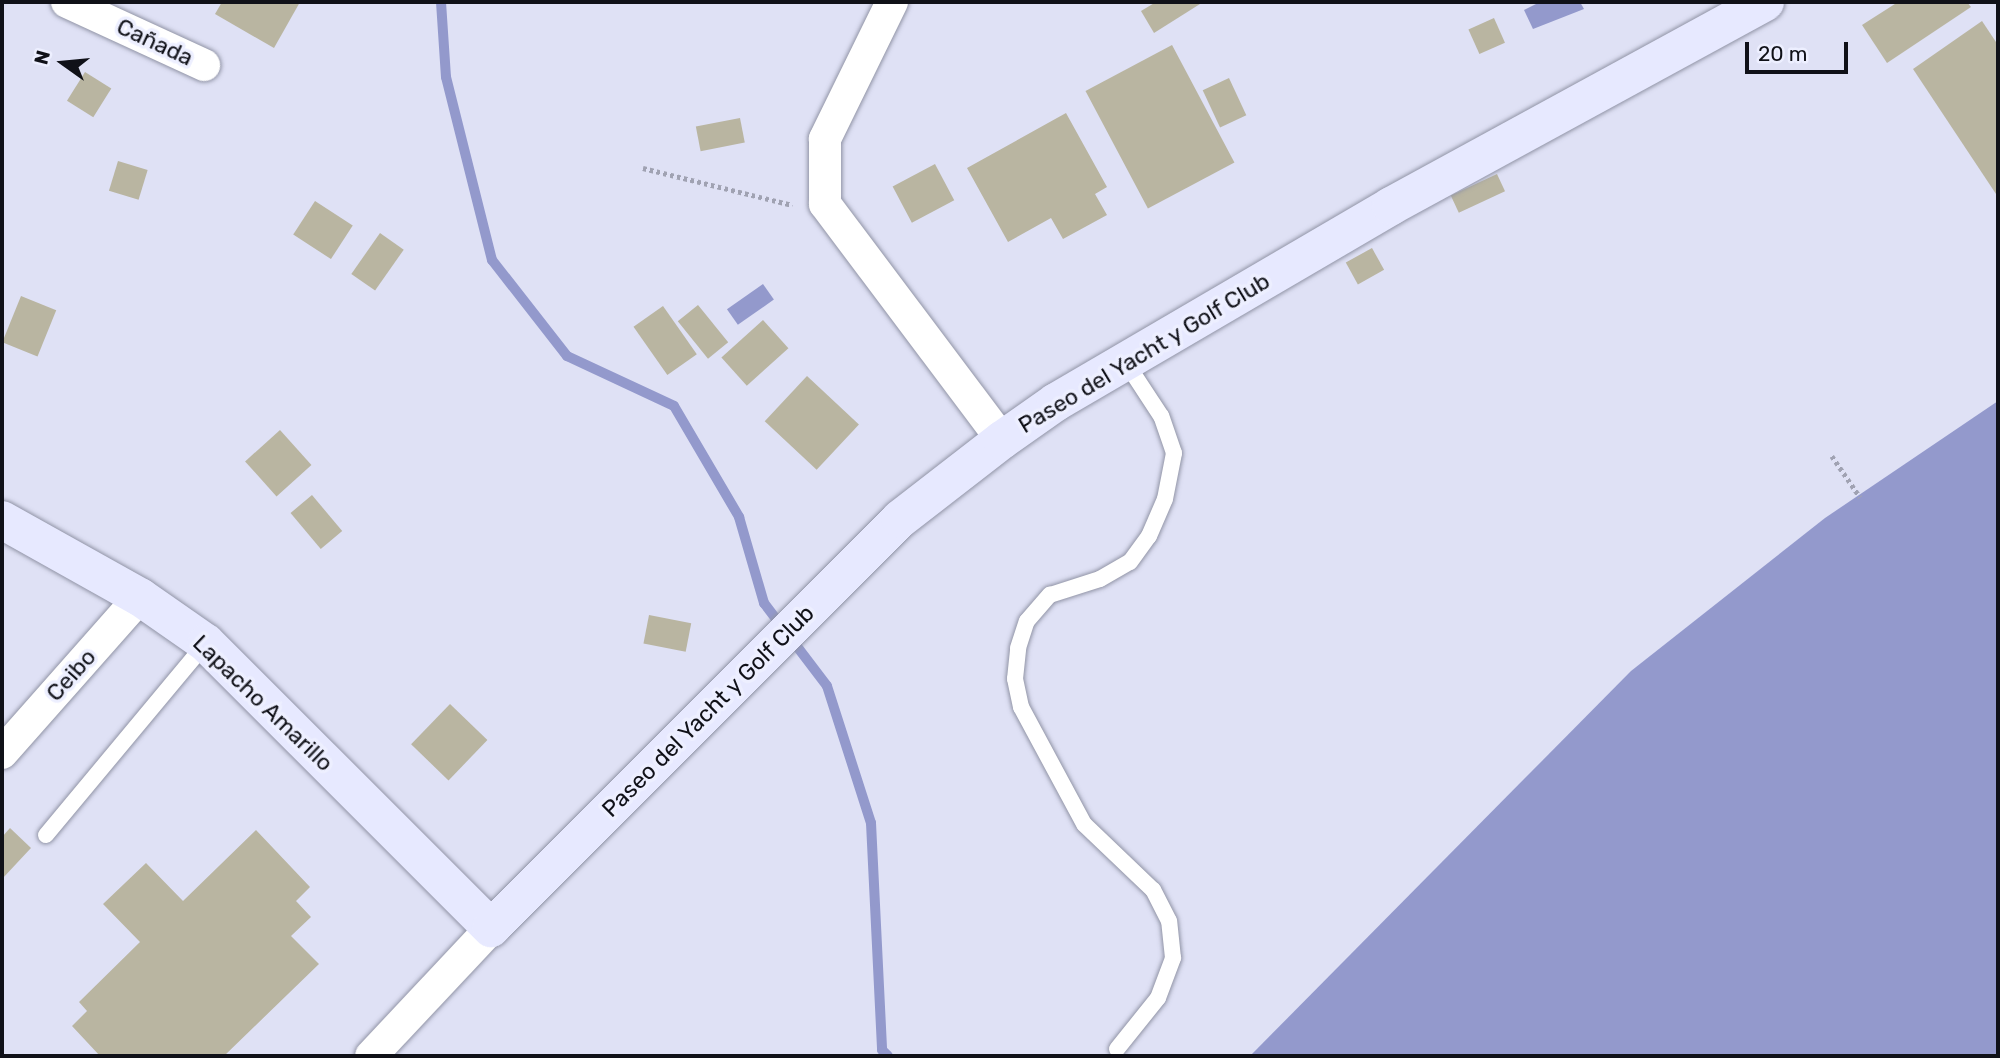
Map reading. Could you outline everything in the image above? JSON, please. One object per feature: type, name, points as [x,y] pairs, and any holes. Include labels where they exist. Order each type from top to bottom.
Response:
[{"type":"main road","name":"Paseo del Yacht y Golf Club","points":[[491,928],[900,519],[1002,440],[1125,361],[1391,206],[1765,2]]},
{"type":"main road","name":"Lapacho Amarillo","points":[[2,520],[140,597],[206,643],[491,928]]},
{"type":"street","name":"Cañada","points":[[67,2],[204,65]]},
{"type":"street","points":[[892,2],[825,139],[822,179],[831,214],[1002,440]]},
{"type":"street","name":"Ceibo","points":[[2,752],[140,597]]},
{"type":"street","name":"Paseo del Yacht y Golf Club","points":[[371,1056],[491,928]]},
{"type":"lane","points":[[1116,1049],[1158,998],[1173,958],[1169,921],[1153,890],[1084,824],[1021,707],[1015,679],[1017,648],[1027,621],[1050,595],[1100,579],[1130,562],[1149,536],[1166,499],[1174,453],[1161,416],[1125,361]]},
{"type":"lane","points":[[46,835],[206,643]]},
{"type":"path","points":[[643,168],[831,214]]},
{"type":"path","points":[[1832,456],[1860,497]]},
{"type":"water","points":[[1540,2],[1580,2],[1584,9],[1533,29],[1524,10]]},
{"type":"water","points":[[763,284],[774,300],[738,325],[727,309]]},
{"type":"water","points":[[1998,401],[1998,1056],[1250,1056],[1631,671],[1825,518]]},
{"type":"building","points":[[222,2],[300,2],[274,48],[215,14]]},
{"type":"building","points":[[1156,2],[1200,4],[1154,33],[1141,11]]},
{"type":"building","points":[[1898,2],[1967,2],[1971,7],[1887,63],[1862,25]]},
{"type":"building","points":[[1494,18],[1505,43],[1479,54],[1468,29]]},
{"type":"building","points":[[1982,21],[1998,45],[1998,197],[1913,69]]},
{"type":"building","points":[[1172,45],[1234,162],[1148,208],[1085,91]]},
{"type":"building","points":[[85,72],[111,88],[93,117],[67,101]]},
{"type":"building","points":[[1229,78],[1246,115],[1220,127],[1203,90]]},
{"type":"building","points":[[1066,113],[1107,187],[1095,194],[1107,215],[1063,239],[1051,218],[1008,242],[967,168]]},
{"type":"building","points":[[740,118],[745,143],[701,151],[696,127]]},
{"type":"building","points":[[118,161],[148,170],[139,200],[109,191]]},
{"type":"building","points":[[935,164],[954,200],[912,223],[893,187]]},
{"type":"building","points":[[1497,174],[1505,191],[1459,213],[1451,196]]},
{"type":"building","points":[[315,201],[353,226],[331,259],[293,235]]},
{"type":"building","points":[[380,233],[404,250],[375,291],[351,274]]},
{"type":"building","points":[[1372,248],[1384,270],[1358,284],[1346,263]]},
{"type":"building","points":[[21,296],[56,310],[38,357],[2,342]]},
{"type":"building","points":[[698,305],[728,342],[708,359],[678,321]]},
{"type":"building","points":[[663,306],[697,354],[667,375],[634,327]]},
{"type":"building","points":[[763,320],[788,348],[747,386],[721,357]]},
{"type":"building","points":[[807,376],[859,424],[817,470],[765,421]]},
{"type":"building","points":[[280,430],[311,465],[277,496],[245,461]]},
{"type":"building","points":[[312,495],[342,531],[321,549],[291,513]]},
{"type":"building","points":[[649,615],[691,623],[686,652],[643,643]]},
{"type":"building","points":[[450,704],[487,740],[449,780],[411,744]]},
{"type":"building","points":[[10,828],[31,848],[2,879],[2,837]]},
{"type":"building","points":[[256,830],[310,887],[296,901],[311,917],[291,936],[319,964],[224,1056],[100,1056],[72,1026],[87,1011],[79,1002],[140,942],[103,904],[146,863],[183,901]]},
{"type":"waterway","points":[[441,2],[446,77],[492,260],[567,356],[674,406],[739,517],[764,603],[827,686],[871,823],[882,1050],[888,1056]]}]
